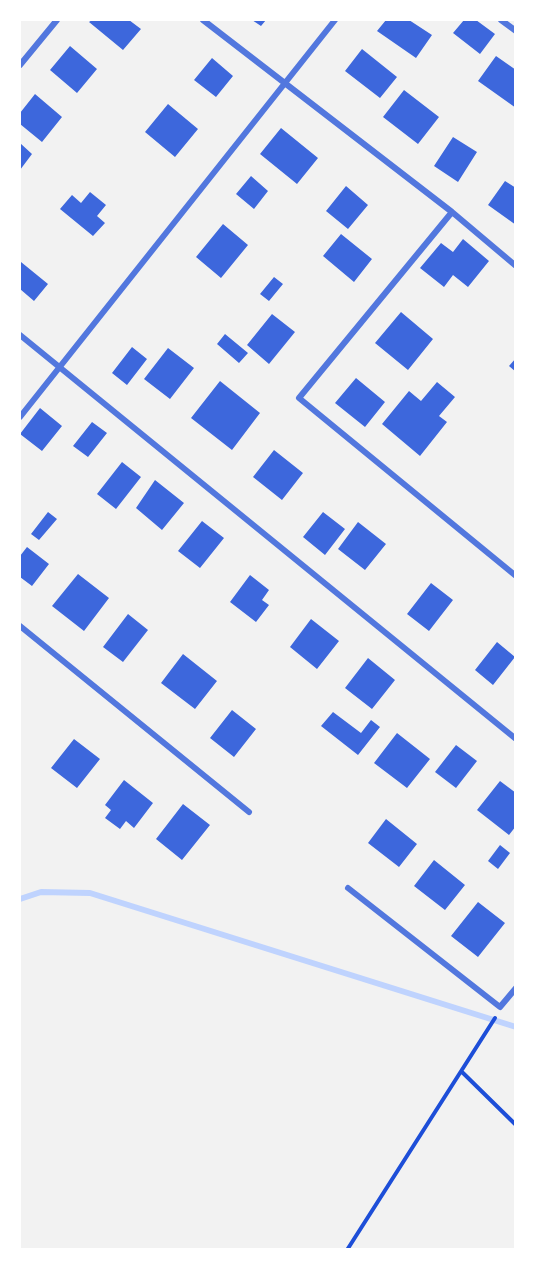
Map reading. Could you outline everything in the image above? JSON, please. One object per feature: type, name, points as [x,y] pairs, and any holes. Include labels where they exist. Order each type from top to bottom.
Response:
[{"type":"street","points":[[20,65],[57,20]]},
{"type":"street","points":[[203,20],[452,212],[516,266]]},
{"type":"street","points":[[20,417],[285,81],[336,20]]},
{"type":"street","points":[[501,20],[516,31]]},
{"type":"street","points":[[452,212],[299,398],[516,576]]},
{"type":"street","points":[[20,335],[516,739]]},
{"type":"street","points":[[20,626],[249,812]]},
{"type":"street","points":[[348,888],[500,1007],[516,988]]},
{"type":"path","points":[[347,1250],[485,1037],[500,1007]]},
{"type":"path","points":[[462,1072],[516,1125]]},
{"type":"building","points":[[92,20],[129,20],[141,29],[123,50],[89,22]]},
{"type":"building","points":[[252,20],[266,20],[261,26]]},
{"type":"building","points":[[386,20],[409,20],[432,35],[416,58],[377,31]]},
{"type":"building","points":[[464,20],[476,20],[495,34],[480,54],[453,33]]},
{"type":"building","points":[[70,46],[97,69],[77,93],[50,70]]},
{"type":"building","points":[[362,49],[397,77],[380,98],[345,71]]},
{"type":"building","points":[[496,56],[516,70],[516,108],[478,81]]},
{"type":"building","points":[[212,58],[233,76],[216,97],[194,80]]},
{"type":"building","points":[[404,90],[439,117],[418,144],[383,117]]},
{"type":"building","points":[[35,94],[62,117],[42,142],[20,124],[20,113]]},
{"type":"building","points":[[168,104],[198,129],[175,157],[145,132]]},
{"type":"building","points":[[281,128],[318,158],[297,184],[260,154]]},
{"type":"building","points":[[453,137],[477,152],[458,182],[434,166]]},
{"type":"building","points":[[20,143],[32,154],[20,170]]},
{"type":"building","points":[[251,176],[268,191],[254,209],[236,194]]},
{"type":"building","points":[[505,181],[516,188],[516,225],[488,205]]},
{"type":"building","points":[[346,186],[368,205],[348,229],[326,211]]},
{"type":"building","points":[[90,192],[106,205],[97,216],[105,223],[93,236],[60,209],[72,195],[81,203]]},
{"type":"building","points":[[223,224],[248,245],[221,278],[196,257]]},
{"type":"building","points":[[341,234],[372,259],[354,282],[323,256]]},
{"type":"building","points":[[463,239],[489,261],[468,287],[453,275],[444,287],[420,268],[441,243],[453,252]]},
{"type":"building","points":[[21,262],[48,284],[34,301],[20,289]]},
{"type":"building","points":[[274,277],[283,284],[269,301],[260,294]]},
{"type":"building","points":[[401,312],[433,339],[408,370],[375,343]]},
{"type":"building","points":[[272,314],[295,332],[269,364],[247,345]]},
{"type":"building","points":[[225,334],[248,353],[239,363],[217,344]]},
{"type":"building","points":[[132,347],[147,359],[127,385],[112,373]]},
{"type":"building","points":[[168,348],[194,368],[170,399],[144,379]]},
{"type":"building","points":[[516,358],[516,372],[509,366]]},
{"type":"building","points":[[356,378],[385,402],[365,427],[335,403]]},
{"type":"building","points":[[220,381],[260,413],[232,450],[191,418]]},
{"type":"building","points":[[437,382],[455,397],[439,416],[447,422],[420,456],[382,424],[409,391],[421,401]]},
{"type":"building","points":[[40,408],[62,426],[42,451],[20,434]]},
{"type":"building","points":[[92,422],[107,433],[88,457],[73,446]]},
{"type":"building","points":[[274,450],[303,473],[282,500],[253,477]]},
{"type":"building","points":[[122,462],[141,477],[116,509],[97,494]]},
{"type":"building","points":[[155,480],[184,503],[162,530],[136,508]]},
{"type":"building","points":[[48,512],[57,519],[39,540],[31,534]]},
{"type":"building","points":[[323,512],[345,529],[325,555],[303,537]]},
{"type":"building","points":[[202,521],[224,538],[200,568],[178,551]]},
{"type":"building","points":[[358,522],[386,544],[365,570],[338,549]]},
{"type":"building","points":[[27,547],[49,564],[32,586],[20,577],[20,556]]},
{"type":"building","points":[[78,574],[109,598],[84,631],[52,606]]},
{"type":"building","points":[[250,575],[269,590],[262,600],[269,605],[256,622],[230,602]]},
{"type":"building","points":[[431,583],[453,600],[429,631],[407,614]]},
{"type":"building","points":[[128,614],[148,630],[123,662],[103,647]]},
{"type":"building","points":[[311,619],[339,641],[317,669],[290,647]]},
{"type":"building","points":[[497,642],[515,657],[493,685],[475,670]]},
{"type":"building","points":[[183,654],[217,681],[195,709],[161,683]]},
{"type":"building","points":[[368,658],[395,680],[372,709],[345,688]]},
{"type":"building","points":[[232,710],[256,729],[234,757],[210,738]]},
{"type":"building","points":[[333,712],[361,733],[371,720],[380,727],[358,755],[321,726]]},
{"type":"building","points":[[397,733],[430,759],[407,788],[374,763]]},
{"type":"building","points":[[74,739],[100,759],[77,788],[51,768]]},
{"type":"building","points":[[456,745],[477,761],[456,788],[435,772]]},
{"type":"building","points":[[124,780],[153,803],[134,828],[126,821],[120,829],[105,818],[111,810],[105,805]]},
{"type":"building","points":[[500,781],[516,793],[516,826],[509,835],[477,810]]},
{"type":"building","points":[[183,804],[210,825],[182,860],[156,839]]},
{"type":"building","points":[[386,819],[417,844],[399,867],[368,843]]},
{"type":"building","points":[[500,845],[510,853],[498,869],[488,861]]},
{"type":"building","points":[[434,860],[465,885],[445,910],[414,886]]},
{"type":"building","points":[[478,902],[505,923],[478,957],[451,936]]},
{"type":"waterway","points":[[20,899],[41,892],[90,893],[516,1027]]}]
